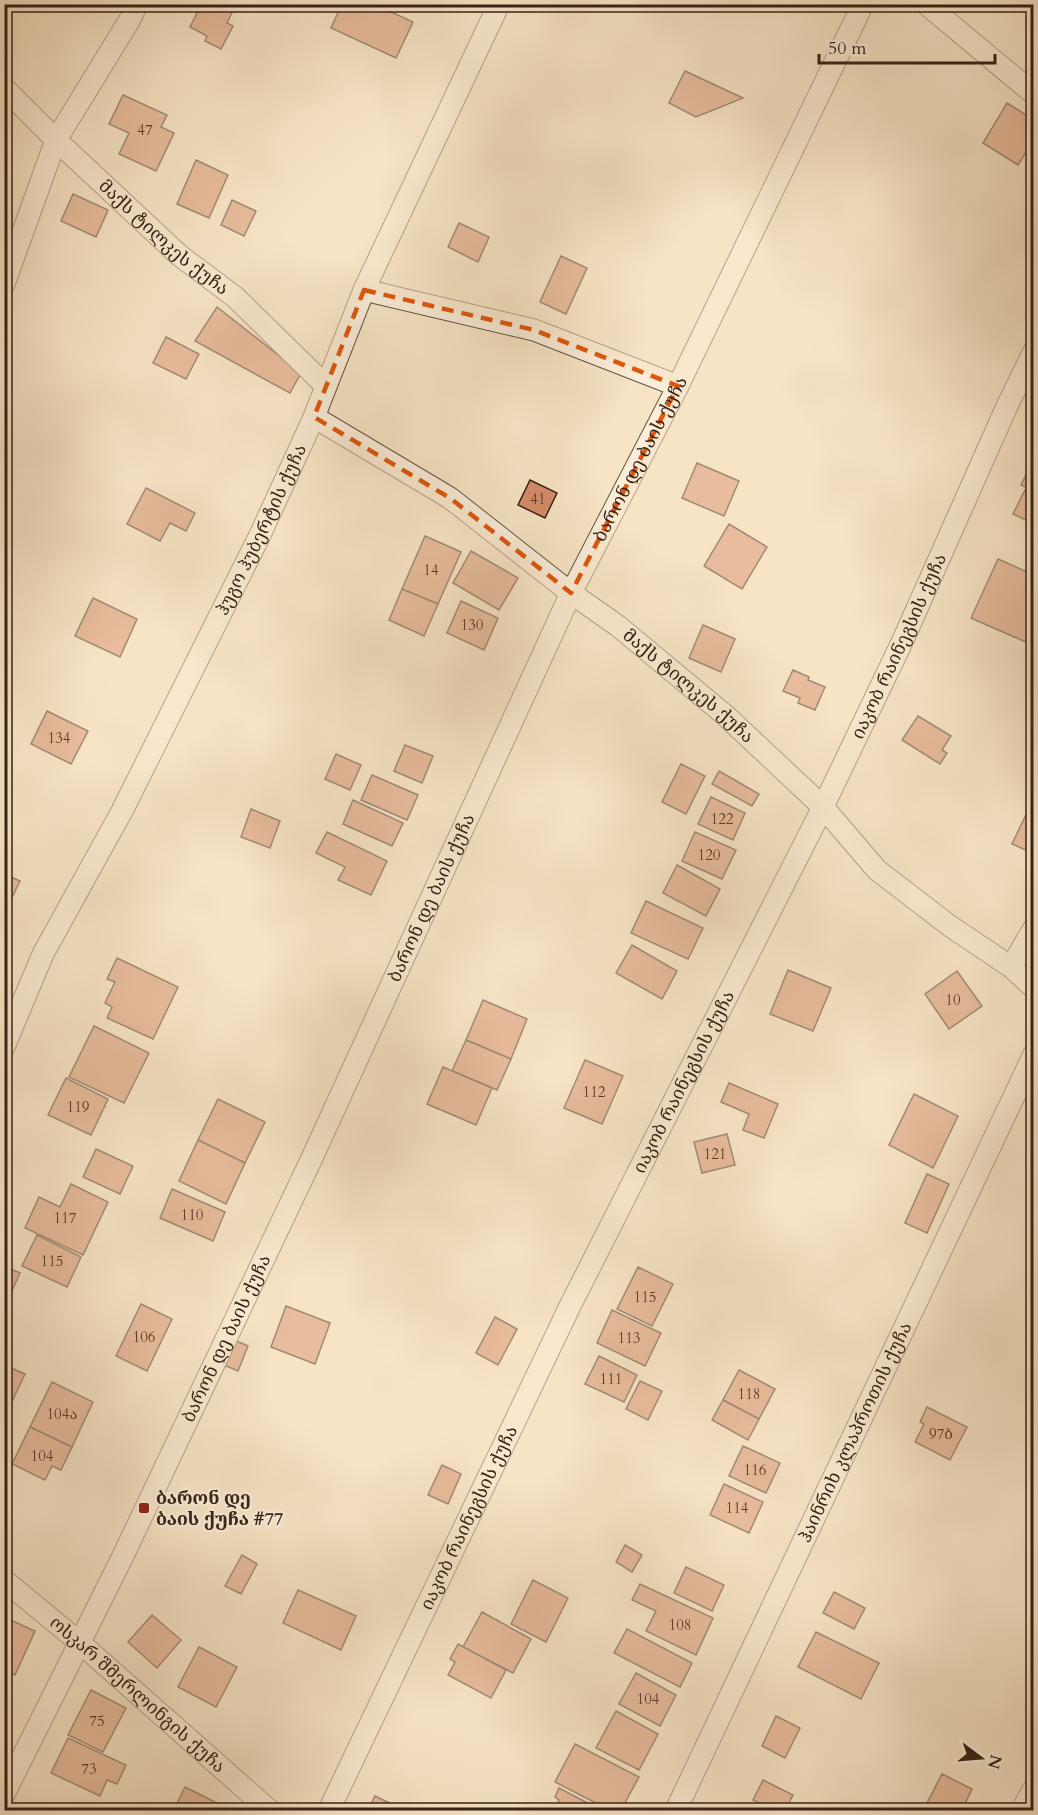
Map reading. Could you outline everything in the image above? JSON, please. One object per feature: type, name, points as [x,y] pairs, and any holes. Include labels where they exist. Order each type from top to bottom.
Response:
[{"type":"street","points":[[4,284],[56,140],[129,21],[137,4]]},
{"type":"street","name":"ჰუგო ჰუბერტის ქუჩა","points":[[4,1047],[43,954],[128,800],[260,535],[314,417],[364,290],[499,4]]},
{"type":"street","name":"ბარონ დე ბაის ქუჩა","points":[[4,1794],[122,1558],[311,1160],[571,592],[678,386],[863,4]]},
{"type":"street","points":[[926,4],[1034,94]]},
{"type":"street","name":"მაქს ტილკეს ქუჩა","points":[[4,88],[179,255],[235,297],[326,385]]},
{"type":"street","points":[[364,290],[534,330],[678,386]]},
{"type":"street","name":"იაკობ რაინეგსის ქუჩა","points":[[329,1810],[570,1306],[823,807],[1025,384],[1034,351]]},
{"type":"street","name":"მაქს ტილკეს ქუჩა","points":[[314,417],[450,498],[618,626],[725,715],[823,807],[877,870],[950,926],[1011,967],[1034,988]]},
{"type":"street","points":[[1011,967],[1034,928]]},
{"type":"street","name":"ჰაინრიხ კლაპროთის ქუჩა","points":[[676,1810],[1034,1054]]},
{"type":"street","name":"ოსკარ შმერლინგის ქუჩა","points":[[4,1580],[79,1642],[269,1810]]},
{"type":"street","points":[[1022,1810],[1034,1788]]},
{"type":"highlighted area","points":[[364,290],[534,330],[678,386],[571,593],[450,498],[314,417]]},
{"type":"building","points":[[195,4],[236,4],[227,23],[233,26],[221,49],[205,41],[207,36],[190,27],[198,11],[193,8]]},
{"type":"building","points":[[342,4],[374,4],[413,22],[396,58],[331,28]]},
{"type":"building","points":[[685,71],[743,98],[696,117],[669,103]]},
{"type":"building","points":[[123,95],[167,115],[161,127],[174,133],[156,171],[119,154],[129,133],[109,124]]},
{"type":"building","points":[[1007,103],[1034,120],[1034,140],[1018,165],[983,143]]},
{"type":"building","points":[[196,160],[228,175],[209,218],[177,204]]},
{"type":"building","points":[[73,194],[108,210],[96,237],[61,221]]},
{"type":"building","points":[[232,200],[256,211],[244,236],[221,225]]},
{"type":"building","points":[[459,223],[489,237],[478,262],[448,247]]},
{"type":"building","points":[[561,256],[587,268],[566,314],[540,302]]},
{"type":"building","points":[[217,307],[301,373],[290,393],[195,341]]},
{"type":"building","points":[[166,337],[199,354],[186,379],[153,363]]},
{"type":"building","points":[[1034,461],[1034,491],[1021,485]]},
{"type":"building","points":[[697,463],[739,481],[724,516],[682,498]]},
{"type":"building","points":[[530,480],[557,493],[545,518],[518,505]]},
{"type":"building","points":[[146,488],[195,513],[186,531],[170,523],[160,541],[127,524]]},
{"type":"building","points":[[1025,490],[1034,494],[1034,524],[1013,514]]},
{"type":"building","points":[[729,524],[767,547],[742,589],[704,566]]},
{"type":"building","points":[[425,536],[461,552],[438,604],[402,589]]},
{"type":"building","points":[[471,551],[518,578],[499,610],[453,583]]},
{"type":"building","points":[[998,559],[1034,575],[1034,631],[1028,643],[971,618]]},
{"type":"building","points":[[402,589],[438,604],[424,636],[389,620]]},
{"type":"building","points":[[93,598],[137,619],[120,657],[75,636]]},
{"type":"building","points":[[461,601],[498,618],[484,650],[447,633]]},
{"type":"building","points":[[703,625],[735,639],[721,672],[689,658]]},
{"type":"building","points":[[793,670],[825,687],[815,710],[798,703],[800,698],[783,691]]},
{"type":"building","points":[[47,711],[88,731],[71,764],[31,744]]},
{"type":"building","points":[[918,716],[951,736],[942,750],[947,753],[940,764],[902,740]]},
{"type":"building","points":[[405,745],[433,756],[422,783],[394,771]]},
{"type":"building","points":[[336,754],[361,765],[350,790],[325,779]]},
{"type":"building","points":[[681,764],[705,776],[686,814],[662,802]]},
{"type":"building","points":[[719,771],[759,794],[752,806],[712,784]]},
{"type":"building","points":[[372,775],[418,795],[407,820],[361,800]]},
{"type":"building","points":[[711,797],[745,813],[733,840],[698,824]]},
{"type":"building","points":[[353,800],[403,823],[392,846],[343,824]]},
{"type":"building","points":[[1032,802],[1034,803],[1034,846],[1030,852],[1012,844]]},
{"type":"building","points":[[251,809],[280,821],[270,848],[241,837]]},
{"type":"building","points":[[327,832],[387,861],[371,895],[338,880],[345,867],[316,853]]},
{"type":"building","points":[[695,832],[736,850],[722,879],[682,861]]},
{"type":"building","points":[[677,865],[720,889],[706,916],[663,893]]},
{"type":"building","points":[[4,874],[20,881],[6,910],[4,909]]},
{"type":"building","points":[[646,901],[703,928],[688,959],[631,933]]},
{"type":"building","points":[[632,945],[677,971],[662,999],[616,973]]},
{"type":"building","points":[[117,958],[178,987],[153,1039],[107,1018],[112,1007],[105,1003],[115,982],[107,979]]},
{"type":"building","points":[[788,970],[831,988],[813,1031],[770,1014]]},
{"type":"building","points":[[957,971],[982,1006],[949,1029],[925,994]]},
{"type":"building","points":[[483,1000],[527,1019],[511,1059],[466,1040]]},
{"type":"building","points":[[94,1026],[149,1053],[124,1103],[69,1077]]},
{"type":"building","points":[[466,1040],[511,1059],[497,1090],[452,1071]]},
{"type":"building","points":[[585,1060],[623,1076],[602,1124],[564,1108]]},
{"type":"building","points":[[443,1067],[492,1088],[476,1125],[427,1104]]},
{"type":"building","points":[[66,1078],[108,1099],[91,1135],[48,1115]]},
{"type":"building","points":[[729,1083],[778,1104],[764,1138],[743,1130],[749,1114],[721,1102]]},
{"type":"building","points":[[914,1094],[958,1116],[933,1168],[889,1145]]},
{"type":"building","points":[[218,1099],[265,1122],[245,1163],[198,1140]]},
{"type":"building","points":[[727,1134],[735,1165],[702,1173],[694,1142]]},
{"type":"building","points":[[198,1140],[245,1163],[226,1204],[179,1181]]},
{"type":"building","points":[[96,1149],[133,1166],[120,1194],[83,1177]]},
{"type":"building","points":[[927,1174],[949,1184],[927,1233],[905,1223]]},
{"type":"building","points":[[71,1184],[108,1202],[83,1255],[25,1228],[39,1197],[60,1207]]},
{"type":"building","points":[[172,1189],[225,1212],[213,1241],[160,1218]]},
{"type":"building","points":[[37,1235],[81,1257],[67,1287],[22,1266]]},
{"type":"building","points":[[4,1266],[20,1273],[6,1304],[4,1304]]},
{"type":"building","points":[[638,1267],[673,1284],[652,1326],[617,1309]]},
{"type":"building","points":[[141,1304],[172,1319],[147,1371],[116,1356]]},
{"type":"building","points":[[286,1306],[330,1323],[315,1364],[271,1347]]},
{"type":"building","points":[[612,1310],[661,1333],[645,1366],[597,1343]]},
{"type":"building","points":[[495,1317],[517,1329],[498,1365],[476,1353]]},
{"type":"building","points":[[234,1340],[248,1346],[238,1371],[224,1365]]},
{"type":"building","points":[[599,1356],[637,1375],[624,1402],[585,1384]]},
{"type":"building","points":[[4,1365],[25,1374],[8,1410],[4,1408]]},
{"type":"building","points":[[739,1370],[775,1389],[759,1419],[723,1400]]},
{"type":"building","points":[[640,1381],[662,1391],[648,1420],[626,1409]]},
{"type":"building","points":[[52,1382],[93,1402],[72,1447],[30,1427]]},
{"type":"building","points":[[723,1400],[759,1419],[748,1440],[712,1420]]},
{"type":"building","points":[[927,1407],[967,1427],[950,1460],[915,1442],[924,1424],[920,1422]]},
{"type":"building","points":[[30,1427],[72,1447],[61,1470],[52,1466],[45,1480],[12,1464]]},
{"type":"building","points":[[743,1446],[780,1463],[766,1493],[729,1476]]},
{"type":"building","points":[[442,1465],[461,1474],[448,1504],[428,1495]]},
{"type":"building","points":[[724,1484],[763,1502],[749,1533],[710,1515]]},
{"type":"building","points":[[625,1545],[642,1555],[632,1572],[616,1562]]},
{"type":"building","points":[[242,1555],[257,1564],[241,1594],[225,1586]]},
{"type":"building","points":[[686,1567],[724,1585],[712,1611],[674,1593]]},
{"type":"building","points":[[533,1580],[568,1598],[546,1642],[511,1624]]},
{"type":"building","points":[[640,1584],[713,1618],[696,1655],[646,1631],[656,1611],[632,1600]]},
{"type":"building","points":[[298,1590],[356,1616],[341,1650],[283,1623]]},
{"type":"building","points":[[834,1592],[865,1608],[854,1629],[823,1613]]},
{"type":"building","points":[[482,1612],[531,1639],[513,1673],[463,1647]]},
{"type":"building","points":[[152,1615],[181,1640],[157,1668],[128,1642]]},
{"type":"building","points":[[4,1617],[35,1631],[15,1675],[4,1670]]},
{"type":"building","points":[[627,1629],[692,1663],[680,1687],[614,1653]]},
{"type":"building","points":[[816,1632],[879,1663],[861,1699],[798,1667]]},
{"type":"building","points":[[458,1644],[506,1670],[491,1698],[448,1675],[455,1662],[450,1659]]},
{"type":"building","points":[[199,1647],[237,1667],[216,1707],[178,1687]]},
{"type":"building","points":[[636,1673],[676,1695],[660,1726],[619,1704]]},
{"type":"building","points":[[91,1690],[126,1708],[103,1752],[68,1735]]},
{"type":"building","points":[[616,1711],[658,1734],[639,1770],[596,1748]]},
{"type":"building","points":[[776,1716],[800,1728],[785,1758],[762,1746]]},
{"type":"building","points":[[68,1738],[126,1765],[117,1784],[107,1780],[100,1796],[51,1773]]},
{"type":"building","points":[[575,1744],[639,1777],[621,1810],[609,1810],[555,1782]]},
{"type":"building","points":[[942,1774],[972,1789],[962,1810],[937,1810],[926,1805]]},
{"type":"building","points":[[763,1780],[793,1795],[785,1810],[774,1810],[753,1800]]},
{"type":"building","points":[[185,1787],[221,1805],[218,1810],[174,1810]]},
{"type":"building","points":[[559,1788],[601,1810],[554,1810],[559,1800],[555,1797]]},
{"type":"building","points":[[375,1796],[404,1810],[368,1810]]},
{"type":"place","name":"ბარონ დე ბაის ქუჩა #77","points":[[144,1508]]}]
